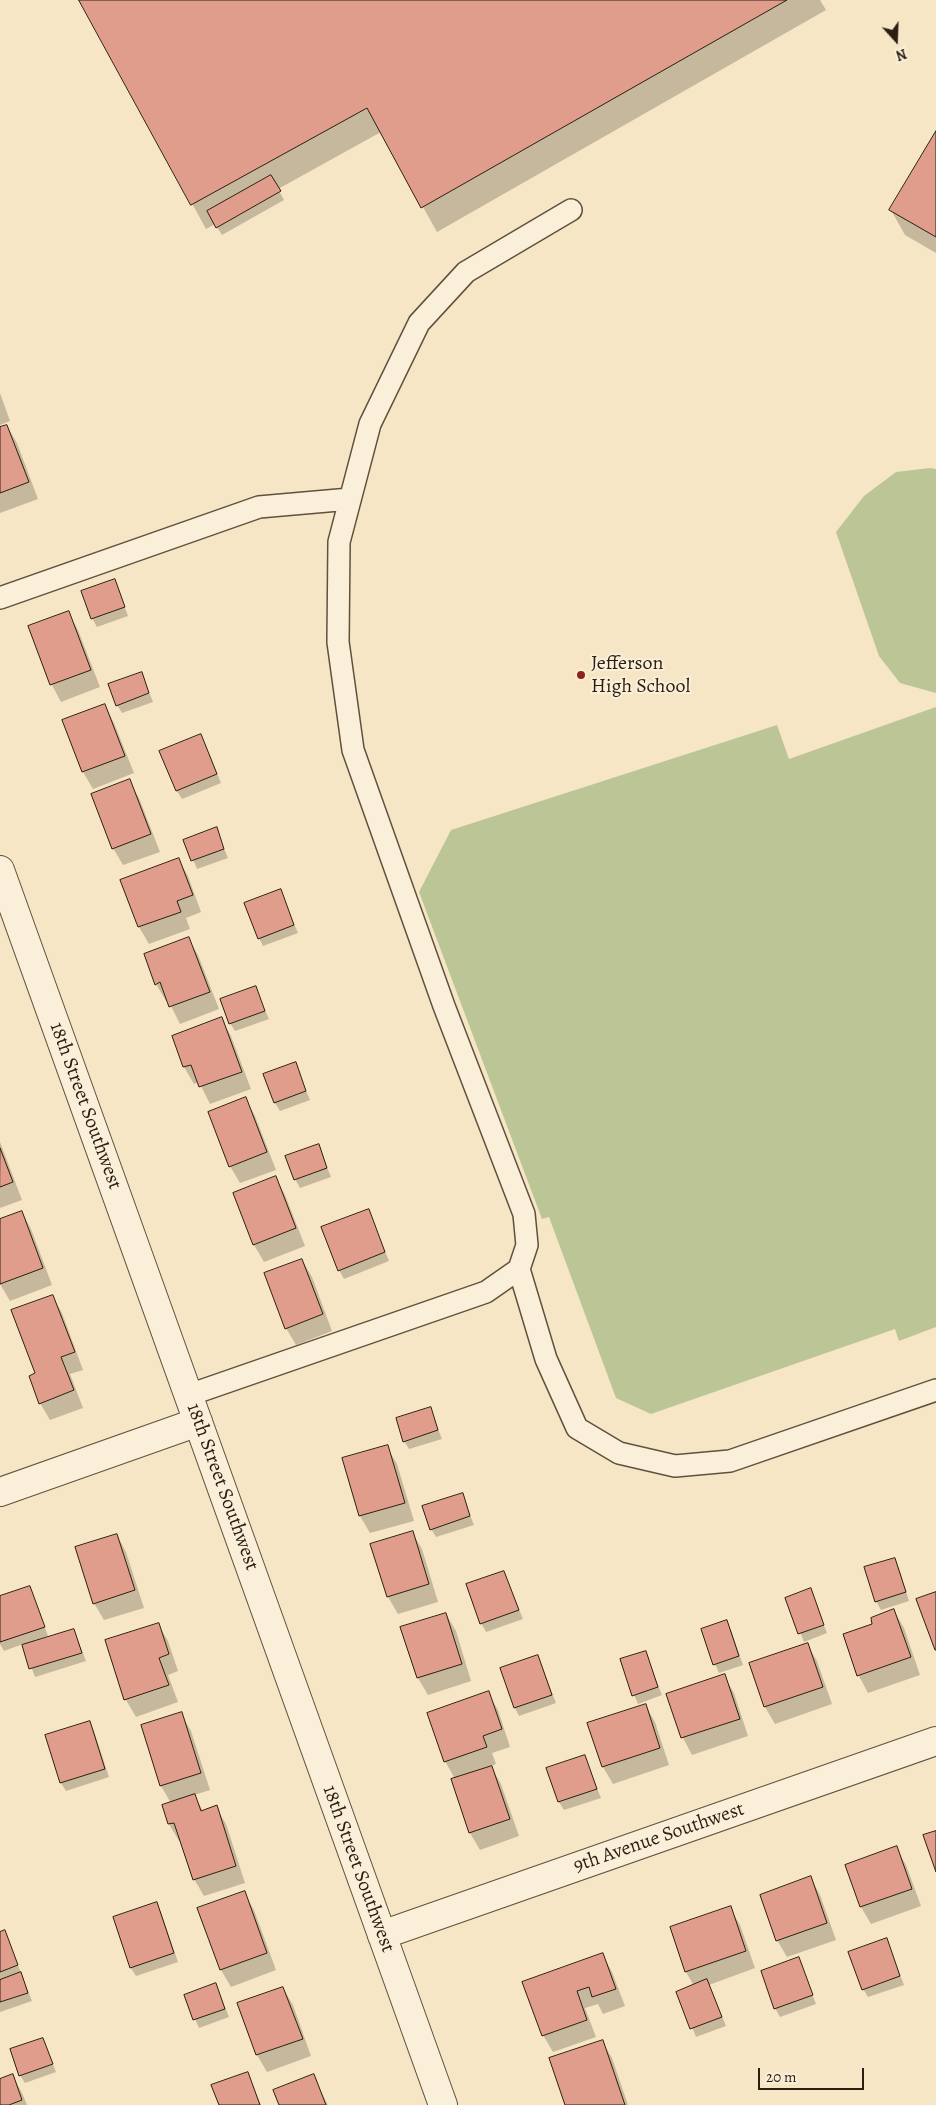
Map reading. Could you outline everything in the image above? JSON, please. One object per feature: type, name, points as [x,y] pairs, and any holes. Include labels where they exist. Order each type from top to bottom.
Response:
[{"type":"street","name":"18th Street Southwest","points":[[0,870],[443,2105]]},
{"type":"street","points":[[0,1492],[198,1422]]},
{"type":"street","name":"9th Avenue Southwest","points":[[382,1935],[936,1741]]},
{"type":"lane","points":[[571,210],[466,272],[419,323],[370,424],[339,542],[338,642],[353,750],[444,1006],[524,1214],[527,1245],[519,1269],[546,1359],[577,1428],[620,1453],[675,1466],[730,1461],[936,1390]]},
{"type":"lane","points":[[0,598],[259,507],[350,499]]},
{"type":"lane","points":[[188,1395],[486,1292],[519,1269]]},
{"type":"green space","points":[[936,469],[936,693],[900,683],[879,656],[836,532],[864,496],[896,472]]},
{"type":"green space","points":[[936,707],[936,1327],[899,1341],[895,1329],[651,1414],[616,1398],[549,1217],[542,1219],[419,892],[451,830],[777,725],[789,759]]},
{"type":"building","points":[[79,0],[787,0],[421,208],[367,108],[191,205]]},
{"type":"building","points":[[936,131],[936,237],[889,210]]},
{"type":"building","points":[[271,175],[281,191],[216,228],[207,211]]},
{"type":"building","points":[[7,425],[29,482],[0,493],[0,427]]},
{"type":"building","points":[[115,579],[125,607],[91,619],[81,591]]},
{"type":"building","points":[[69,611],[91,670],[50,685],[28,626]]},
{"type":"building","points":[[142,672],[149,693],[116,706],[108,684]]},
{"type":"building","points":[[105,704],[125,756],[82,772],[62,720]]},
{"type":"building","points":[[201,734],[217,774],[176,791],[159,751]]},
{"type":"building","points":[[130,779],[151,834],[112,849],[91,794]]},
{"type":"building","points":[[217,827],[224,849],[191,861],[183,840]]},
{"type":"building","points":[[179,858],[193,895],[177,901],[181,912],[138,927],[120,880]]},
{"type":"building","points":[[281,889],[294,925],[258,939],[244,903]]},
{"type":"building","points":[[189,937],[210,992],[169,1007],[160,982],[155,985],[144,954]]},
{"type":"building","points":[[256,986],[265,1011],[229,1024],[220,999]]},
{"type":"building","points":[[222,1017],[242,1072],[199,1087],[191,1065],[183,1067],[172,1036]]},
{"type":"building","points":[[296,1062],[306,1091],[274,1103],[263,1074]]},
{"type":"building","points":[[246,1097],[267,1152],[229,1167],[208,1112]]},
{"type":"building","points":[[319,1144],[327,1168],[294,1180],[285,1156]]},
{"type":"building","points":[[0,1148],[13,1182],[0,1187]]},
{"type":"building","points":[[276,1176],[296,1228],[253,1245],[233,1193]]},
{"type":"building","points":[[369,1209],[385,1252],[338,1271],[321,1227]]},
{"type":"building","points":[[22,1211],[43,1268],[0,1284],[0,1219]]},
{"type":"building","points":[[302,1259],[323,1314],[285,1329],[264,1273]]},
{"type":"building","points":[[53,1295],[75,1352],[61,1357],[74,1390],[39,1404],[29,1376],[35,1373],[11,1310]]},
{"type":"building","points":[[431,1407],[438,1430],[403,1442],[396,1418]]},
{"type":"building","points":[[388,1445],[405,1503],[359,1516],[342,1458]]},
{"type":"building","points":[[463,1493],[470,1516],[430,1530],[422,1506]]},
{"type":"building","points":[[413,1531],[429,1584],[387,1597],[370,1544]]},
{"type":"building","points":[[117,1534],[135,1590],[93,1604],[75,1547]]},
{"type":"building","points":[[895,1558],[906,1592],[875,1602],[864,1567]]},
{"type":"building","points":[[504,1571],[519,1610],[480,1624],[466,1584]]},
{"type":"building","points":[[30,1586],[45,1627],[0,1642],[0,1596]]},
{"type":"building","points":[[811,1588],[824,1625],[798,1634],[785,1598]]},
{"type":"building","points":[[936,1592],[936,1650],[935,1650],[916,1599]]},
{"type":"building","points":[[894,1609],[911,1657],[857,1676],[843,1634],[872,1624],[871,1618]]},
{"type":"building","points":[[446,1613],[462,1664],[417,1678],[400,1627]]},
{"type":"building","points":[[727,1620],[739,1656],[713,1665],[701,1629]]},
{"type":"building","points":[[159,1623],[169,1654],[159,1658],[169,1685],[124,1700],[105,1640]]},
{"type":"building","points":[[74,1629],[82,1653],[29,1669],[22,1645]]},
{"type":"building","points":[[808,1643],[823,1687],[764,1707],[749,1663]]},
{"type":"building","points":[[646,1651],[658,1687],[632,1696],[620,1659]]},
{"type":"building","points":[[538,1655],[552,1695],[514,1708],[500,1668]]},
{"type":"building","points":[[725,1674],[740,1719],[681,1738],[666,1694]]},
{"type":"building","points":[[489,1691],[502,1729],[483,1736],[487,1747],[444,1762],[427,1713]]},
{"type":"building","points":[[646,1704],[660,1748],[602,1767],[587,1723]]},
{"type":"building","points":[[182,1712],[201,1773],[160,1786],[141,1725]]},
{"type":"building","points":[[90,1721],[105,1769],[60,1783],[45,1735]]},
{"type":"building","points":[[585,1755],[597,1789],[558,1802],[546,1768]]},
{"type":"building","points":[[492,1766],[510,1819],[469,1833],[451,1779]]},
{"type":"building","points":[[195,1794],[201,1811],[217,1805],[236,1866],[193,1880],[174,1823],[168,1824],[162,1805]]},
{"type":"building","points":[[936,1831],[936,1872],[923,1835]]},
{"type":"building","points":[[897,1846],[912,1889],[860,1907],[845,1865]]},
{"type":"building","points":[[811,1876],[827,1923],[776,1941],[760,1895]]},
{"type":"building","points":[[245,1891],[267,1953],[220,1970],[197,1908]]},
{"type":"building","points":[[157,1902],[174,1953],[130,1968],[113,1917]]},
{"type":"building","points":[[731,1906],[746,1951],[685,1972],[670,1927]]},
{"type":"building","points":[[5,1930],[18,1965],[0,1972],[0,1932]]},
{"type":"building","points":[[887,1938],[900,1976],[862,1990],[848,1952]]},
{"type":"building","points":[[603,1953],[616,1989],[592,1997],[589,1987],[577,1991],[587,2020],[542,2036],[522,1982]]},
{"type":"building","points":[[799,1957],[813,1995],[774,2009],[761,1971]]},
{"type":"building","points":[[21,1972],[28,1993],[0,2002],[0,1980]]},
{"type":"building","points":[[707,1979],[722,2017],[690,2029],[676,1992]]},
{"type":"building","points":[[216,1983],[225,2009],[193,2020],[184,1995]]},
{"type":"building","points":[[283,1987],[303,2039],[256,2055],[237,2003]]},
{"type":"building","points":[[43,2038],[53,2064],[19,2076],[10,2049]]},
{"type":"building","points":[[603,2040],[625,2105],[565,2105],[549,2058]]},
{"type":"building","points":[[248,2072],[260,2105],[219,2105],[211,2085]]},
{"type":"building","points":[[13,2074],[22,2100],[9,2105],[0,2105],[0,2079]]},
{"type":"building","points":[[314,2074],[326,2105],[279,2105],[273,2090]]},
{"type":"place","name":"Jefferson High School","points":[[581,675]]}]
